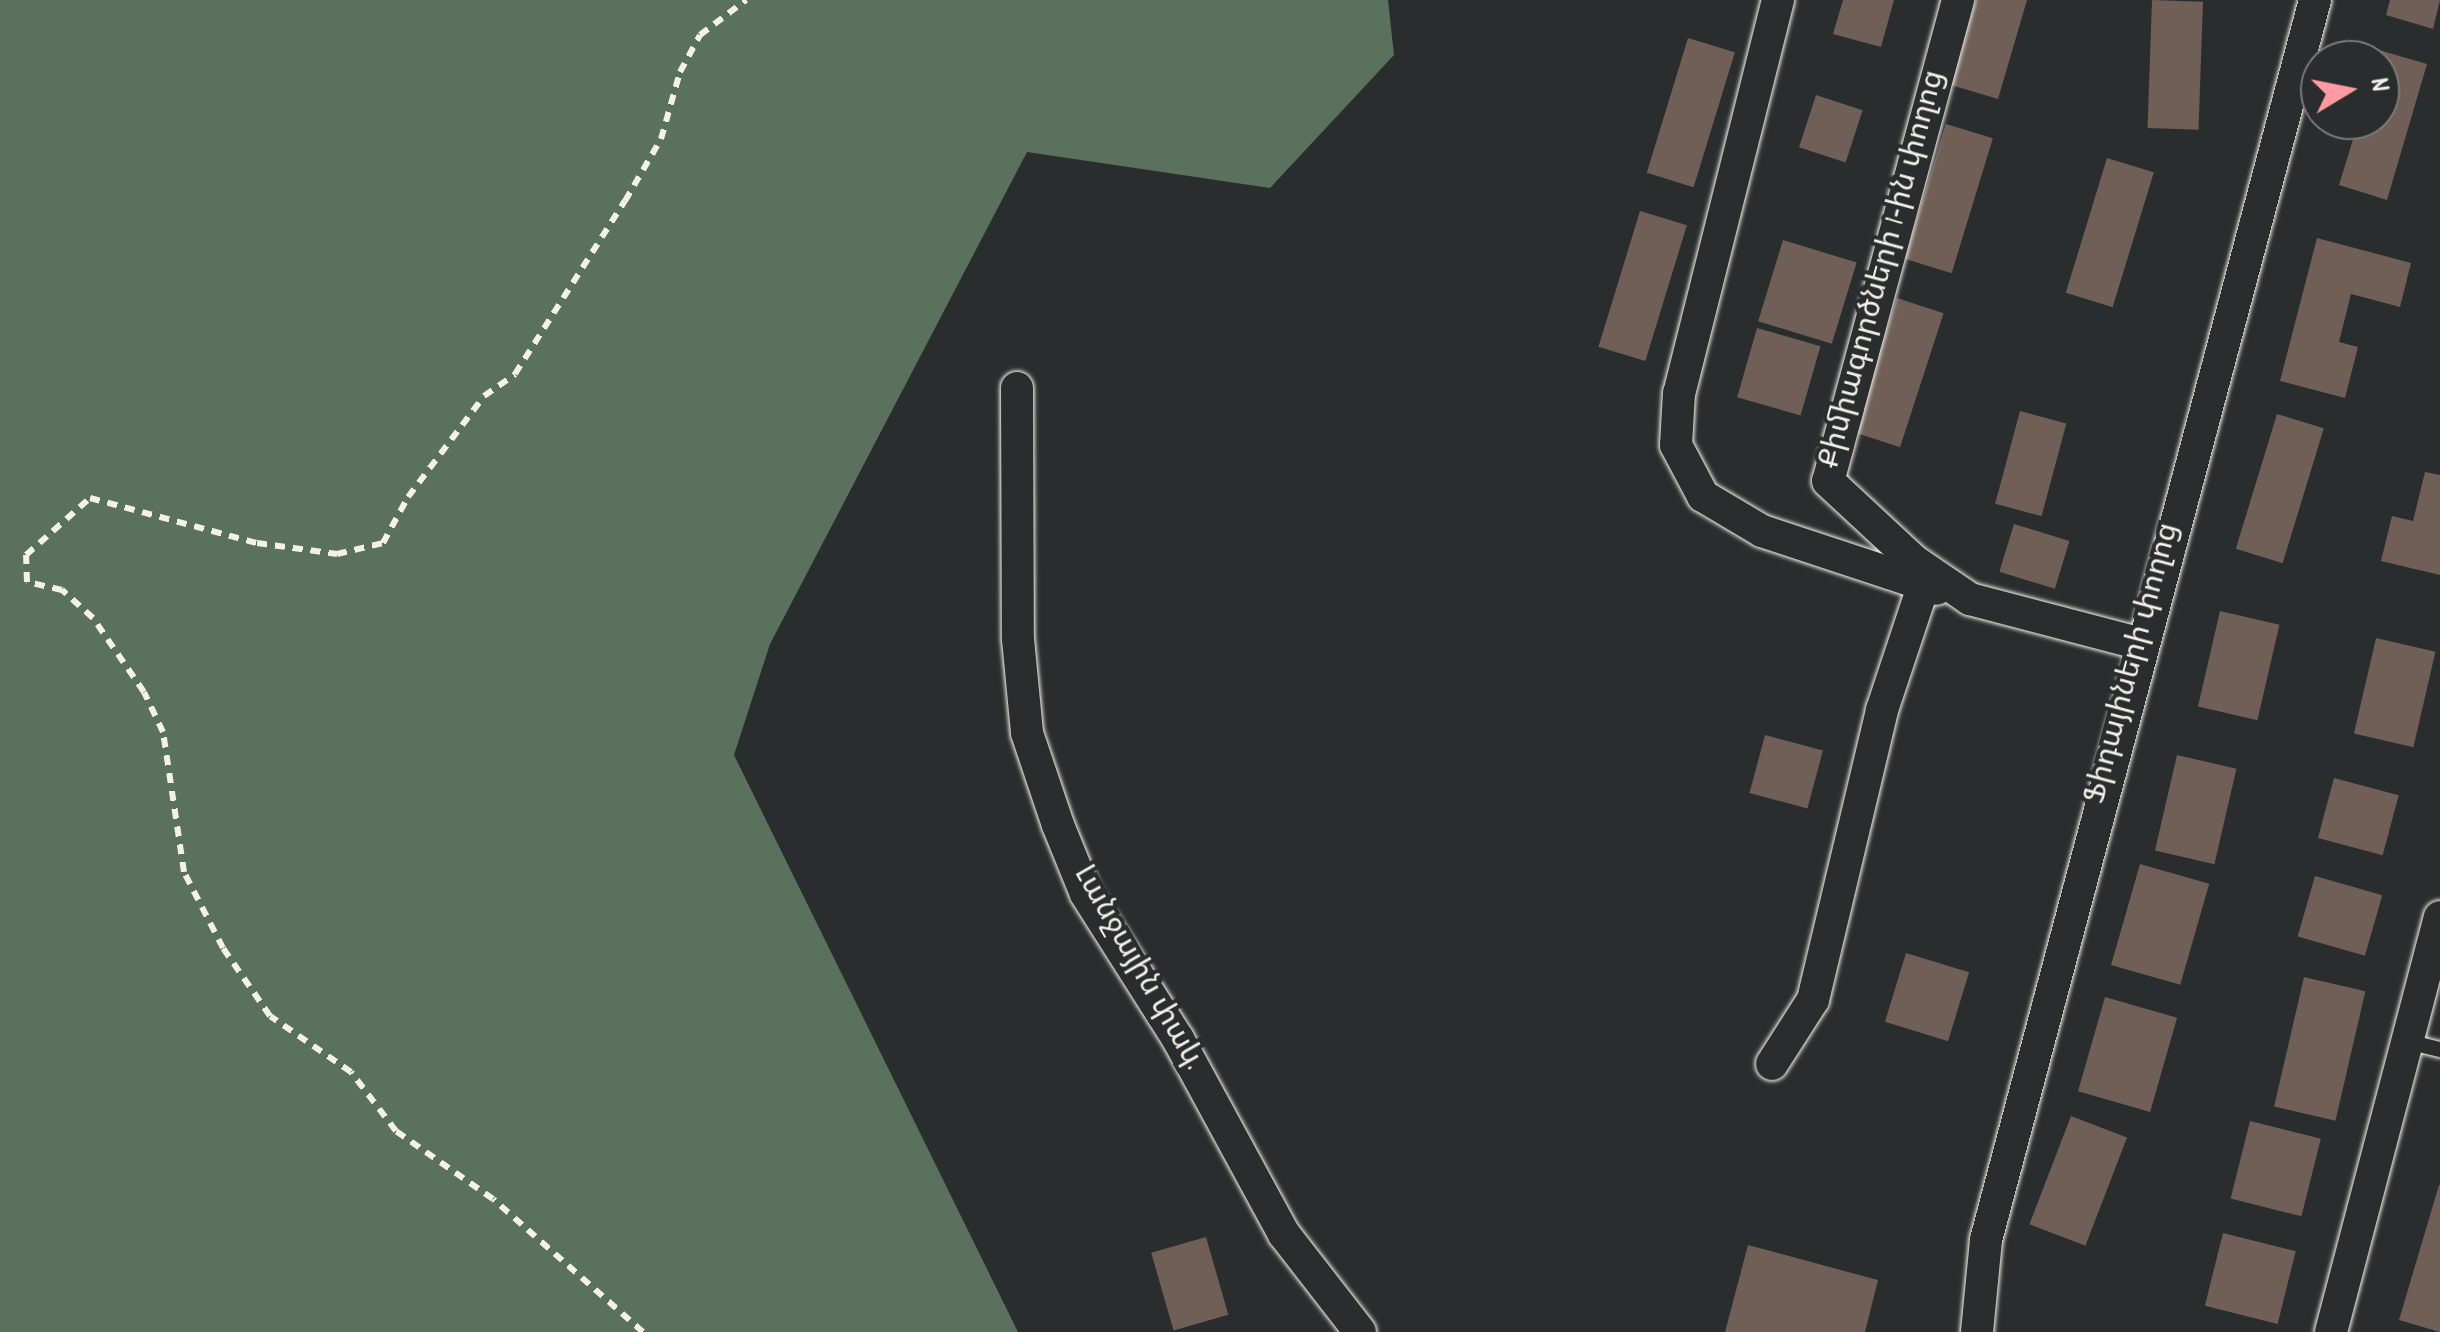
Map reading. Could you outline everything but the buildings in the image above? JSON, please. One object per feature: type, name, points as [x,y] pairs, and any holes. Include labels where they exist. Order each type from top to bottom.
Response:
[{"type":"street","points":[[1778,0],[1679,393],[1676,445],[1703,496],[1762,531],[1970,599]]},
{"type":"street","name":"Քիմիագործների 1-ին փողոց","points":[[1958,0],[1828,481],[1914,561],[1970,599],[2141,644]]},
{"type":"street","name":"Ֆիդայիների փողոց","points":[[1977,1332],[1986,1240],[2141,644],[2315,0]]},
{"type":"street","name":"Լանջային փակ.","points":[[1017,388],[1022,677],[1027,733],[1058,825],[1086,894],[1178,1039],[1284,1234],[1360,1332]]},
{"type":"street","points":[[1772,1064],[1813,1000],[1882,710],[1924,584]]},
{"type":"street","points":[[2331,1332],[2440,917]]},
{"type":"lane","points":[[2407,1041],[2440,1049]]},
{"type":"path","points":[[643,1332],[493,1199],[396,1132],[351,1072],[270,1016],[223,948],[184,872],[163,732],[144,692],[93,618],[62,590],[27,582],[26,554],[90,498],[258,544],[337,554],[383,543],[408,498],[484,396],[516,374],[625,202],[661,139],[680,72],[700,35],[746,0]]},
{"type":"green space","points":[[0,0],[1388,0],[1394,55],[1270,188],[1027,152],[770,644],[734,755],[1018,1332],[0,1332]]}]
